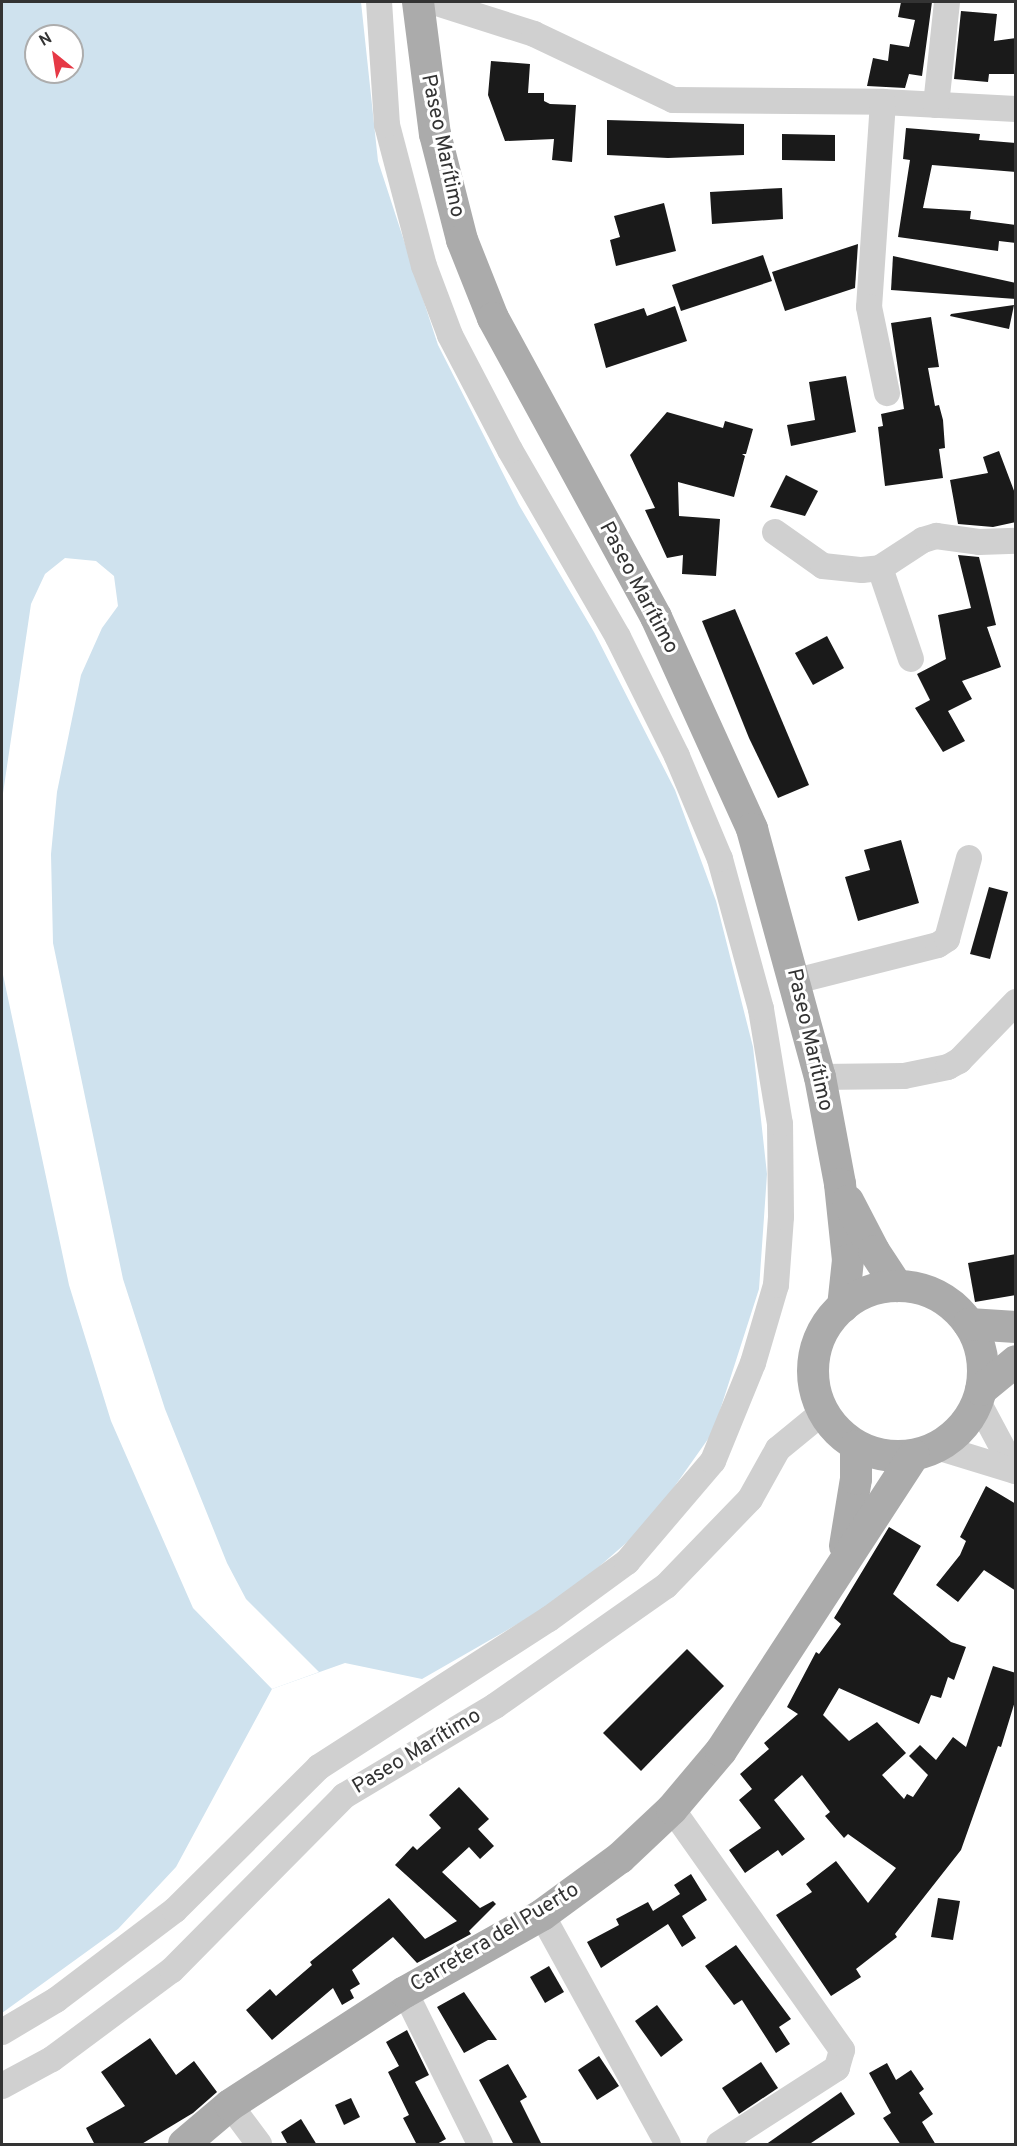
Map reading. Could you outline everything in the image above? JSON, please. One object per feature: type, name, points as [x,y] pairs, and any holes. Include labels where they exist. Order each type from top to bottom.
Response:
[{"type":"main road","name":"Paseo Marítimo","points":[[418,2],[435,134],[462,240],[513,360],[656,617],[752,829],[796,981],[820,1077],[840,1184],[848,1260],[843,1307]]},
{"type":"main road","name":"Paseo Marítimo","points":[[840,1184],[874,1251],[897,1286]]},
{"type":"main road","points":[[980,1396],[982,1356],[969,1324],[938,1296],[897,1286],[878,1289],[843,1307],[826,1327],[816,1351],[813,1376],[823,1412],[837,1431],[856,1446],[874,1453],[926,1451],[954,1435],[980,1396],[1016,1361]]},
{"type":"main road","points":[[969,1324],[1016,1327]]},
{"type":"main road","name":"Carretera del Puerto","points":[[840,1564],[851,1517],[856,1446]]},
{"type":"main road","name":"Carretera del Puerto","points":[[183,2145],[230,2105],[405,1992],[542,1915],[620,1858],[672,1809],[721,1750],[840,1564],[926,1451]]},
{"type":"street","points":[[2,2032],[56,2000],[175,1910],[319,1767],[549,1619],[627,1562],[713,1461],[753,1363],[776,1285],[781,1217],[780,1124],[760,1009],[720,860],[677,756],[618,637],[450,335],[424,266],[387,125],[379,2]]},
{"type":"street","points":[[434,2],[534,34],[672,99],[883,102],[1016,109]]},
{"type":"street","points":[[936,105],[947,2]]},
{"type":"street","points":[[883,102],[869,307],[887,393]]},
{"type":"street","points":[[775,532],[823,566],[880,568],[923,540],[936,536],[979,542],[1016,541]]},
{"type":"street","points":[[880,568],[911,659]]},
{"type":"street","points":[[796,981],[938,945],[947,939],[969,858]]},
{"type":"street","points":[[820,1077],[904,1076],[948,1067],[959,1061],[1016,1002]]},
{"type":"street","points":[[926,1451],[1015,1471],[980,1396]]},
{"type":"street","name":"Paseo Marítimo","points":[[2,2086],[52,2059],[172,1970],[344,1796],[495,1706],[666,1586],[750,1499],[778,1449],[823,1412]]},
{"type":"street","points":[[672,1809],[842,2050],[837,2068],[719,2145]]},
{"type":"street","points":[[542,1915],[668,2145]]},
{"type":"street","points":[[405,1992],[480,2145]]},
{"type":"street","points":[[230,2105],[259,2145]]},
{"type":"water","points":[[2,2],[361,2],[378,161],[438,345],[519,505],[594,632],[675,790],[716,901],[753,1047],[767,1174],[759,1289],[713,1432],[648,1524],[563,1598],[422,1679],[345,1663],[272,1689],[176,1867],[118,1929],[2,2013]]},
{"type":"pier","points":[[65,558],[96,561],[114,576],[118,606],[102,628],[81,675],[57,792],[51,854],[53,943],[123,1279],[165,1409],[227,1563],[246,1599],[319,1672],[272,1689],[193,1608],[111,1421],[69,1285],[2,970],[2,800],[31,604],[45,574]]},
{"type":"building","points":[[901,2],[932,2],[922,76],[909,74],[905,88],[867,86],[873,58],[888,61],[890,44],[909,47],[915,20],[898,17]]},
{"type":"building","points":[[961,11],[997,14],[994,41],[1016,38],[1016,74],[989,74],[988,82],[954,79]]},
{"type":"building","points":[[491,61],[530,64],[528,93],[544,93],[544,101],[550,104],[576,105],[572,162],[552,160],[554,139],[505,141],[488,95]]},
{"type":"building","points":[[607,120],[744,124],[744,155],[668,158],[607,155]]},
{"type":"building","points":[[906,128],[980,134],[979,140],[1016,143],[1016,172],[932,165],[923,208],[971,211],[970,219],[1016,225],[1016,243],[999,241],[998,251],[898,237],[910,160],[903,159]]},
{"type":"building","points":[[782,134],[835,135],[835,161],[782,160]]},
{"type":"building","points":[[782,188],[783,219],[712,224],[710,192]]},
{"type":"building","points":[[664,203],[676,251],[616,266],[610,240],[620,237],[614,216]]},
{"type":"building","points":[[858,244],[855,288],[785,311],[772,272]]},
{"type":"building","points":[[763,255],[772,281],[681,311],[672,285]]},
{"type":"building","points":[[893,256],[1016,283],[1016,299],[891,290]]},
{"type":"building","points":[[1014,305],[1009,329],[950,316],[951,314]]},
{"type":"building","points":[[675,306],[687,341],[606,368],[594,324],[644,308],[647,316]]},
{"type":"building","points":[[931,317],[939,367],[928,368],[935,406],[939,405],[943,420],[945,448],[939,449],[943,478],[885,486],[878,427],[883,426],[881,414],[904,409],[891,323]]},
{"type":"building","points":[[846,376],[856,432],[791,446],[787,425],[815,420],[809,382]]},
{"type":"building","points":[[667,412],[723,428],[725,421],[753,429],[746,454],[742,454],[745,456],[734,497],[678,482],[679,516],[720,519],[716,576],[682,574],[683,555],[667,558],[645,510],[655,508],[630,455]]},
{"type":"building","points":[[999,451],[1016,496],[1016,522],[993,527],[958,524],[950,480],[988,473],[983,457]]},
{"type":"building","points":[[786,475],[818,491],[805,516],[770,507]]},
{"type":"building","points":[[958,555],[979,557],[996,625],[987,627],[1001,667],[962,681],[972,699],[948,711],[965,741],[943,752],[915,708],[930,700],[917,674],[946,659],[938,615],[971,608]]},
{"type":"building","points":[[735,609],[809,785],[778,798],[749,738],[702,621]]},
{"type":"building","points":[[827,636],[844,668],[813,685],[795,653]]},
{"type":"building","points":[[901,840],[919,903],[858,921],[845,877],[870,870],[864,850]]},
{"type":"building","points":[[989,887],[1008,892],[990,959],[970,954]]},
{"type":"building","points":[[1016,1254],[1016,1295],[975,1302],[968,1263]]},
{"type":"building","points":[[986,1486],[1016,1504],[1016,1591],[984,1570],[958,1602],[936,1585],[960,1555],[966,1541],[960,1537]]},
{"type":"building","points":[[889,1527],[921,1546],[893,1594],[951,1642],[966,1647],[954,1680],[948,1677],[941,1698],[931,1695],[919,1724],[839,1688],[823,1715],[849,1741],[877,1722],[906,1753],[882,1775],[904,1799],[907,1794],[913,1797],[928,1775],[909,1756],[920,1745],[936,1760],[953,1737],[966,1747],[993,1666],[1016,1673],[1016,1698],[1001,1747],[998,1746],[961,1850],[895,1934],[897,1937],[856,1969],[861,1977],[831,1996],[776,1915],[812,1892],[806,1884],[836,1861],[868,1903],[896,1868],[848,1834],[844,1838],[825,1816],[830,1812],[802,1775],[774,1800],[805,1839],[782,1856],[778,1850],[745,1873],[729,1850],[761,1828],[739,1800],[752,1789],[740,1774],[769,1749],[764,1743],[798,1714],[787,1707],[816,1652],[819,1654],[841,1624],[834,1618]]},
{"type":"building","points":[[687,1649],[724,1686],[641,1771],[603,1733]]},
{"type":"building","points":[[459,1787],[489,1819],[478,1829],[494,1846],[480,1859],[469,1847],[442,1872],[480,1908],[493,1901],[496,1904],[469,1931],[471,1934],[417,1963],[393,1937],[352,1970],[360,1984],[350,1990],[354,1998],[342,2005],[333,1988],[272,2040],[246,2010],[270,1989],[276,1996],[312,1965],[310,1962],[389,1898],[425,1939],[457,1921],[395,1865],[413,1846],[417,1850],[441,1828],[429,1815]]},
{"type":"building","points":[[691,1874],[707,1900],[682,1916],[696,1938],[682,1947],[668,1924],[601,1968],[587,1942],[619,1925],[616,1919],[648,1902],[653,1911],[680,1894],[674,1885]]},
{"type":"building","points":[[938,1898],[960,1901],[953,1940],[931,1937]]},
{"type":"building","points":[[736,1945],[791,2019],[779,2027],[790,2044],[776,2053],[742,2000],[734,2005],[705,1966]]},
{"type":"building","points":[[549,1966],[564,1992],[545,2003],[530,1977]]},
{"type":"building","points":[[464,1992],[497,2040],[488,2040],[464,2053],[437,2007]]},
{"type":"building","points":[[657,2005],[683,2040],[661,2057],[635,2021]]},
{"type":"building","points":[[407,2030],[429,2075],[415,2082],[446,2139],[435,2145],[417,2145],[403,2118],[409,2115],[388,2072],[399,2066],[386,2042]]},
{"type":"building","points":[[150,2038],[176,2075],[194,2061],[217,2092],[193,2113],[140,2145],[95,2145],[86,2128],[125,2106],[101,2072]]},
{"type":"building","points":[[599,2056],[619,2086],[597,2100],[578,2070]]},
{"type":"building","points":[[761,2062],[778,2088],[739,2114],[722,2088]]},
{"type":"building","points":[[887,2063],[896,2080],[911,2070],[924,2089],[919,2093],[933,2114],[922,2122],[936,2145],[901,2145],[883,2118],[891,2113],[869,2073]]},
{"type":"building","points":[[508,2064],[527,2097],[520,2101],[542,2145],[514,2145],[479,2080]]},
{"type":"building","points":[[841,2092],[855,2114],[808,2145],[765,2145]]},
{"type":"building","points":[[351,2098],[360,2117],[344,2125],[335,2105]]},
{"type":"building","points":[[301,2119],[317,2145],[288,2145],[281,2132]]}]
